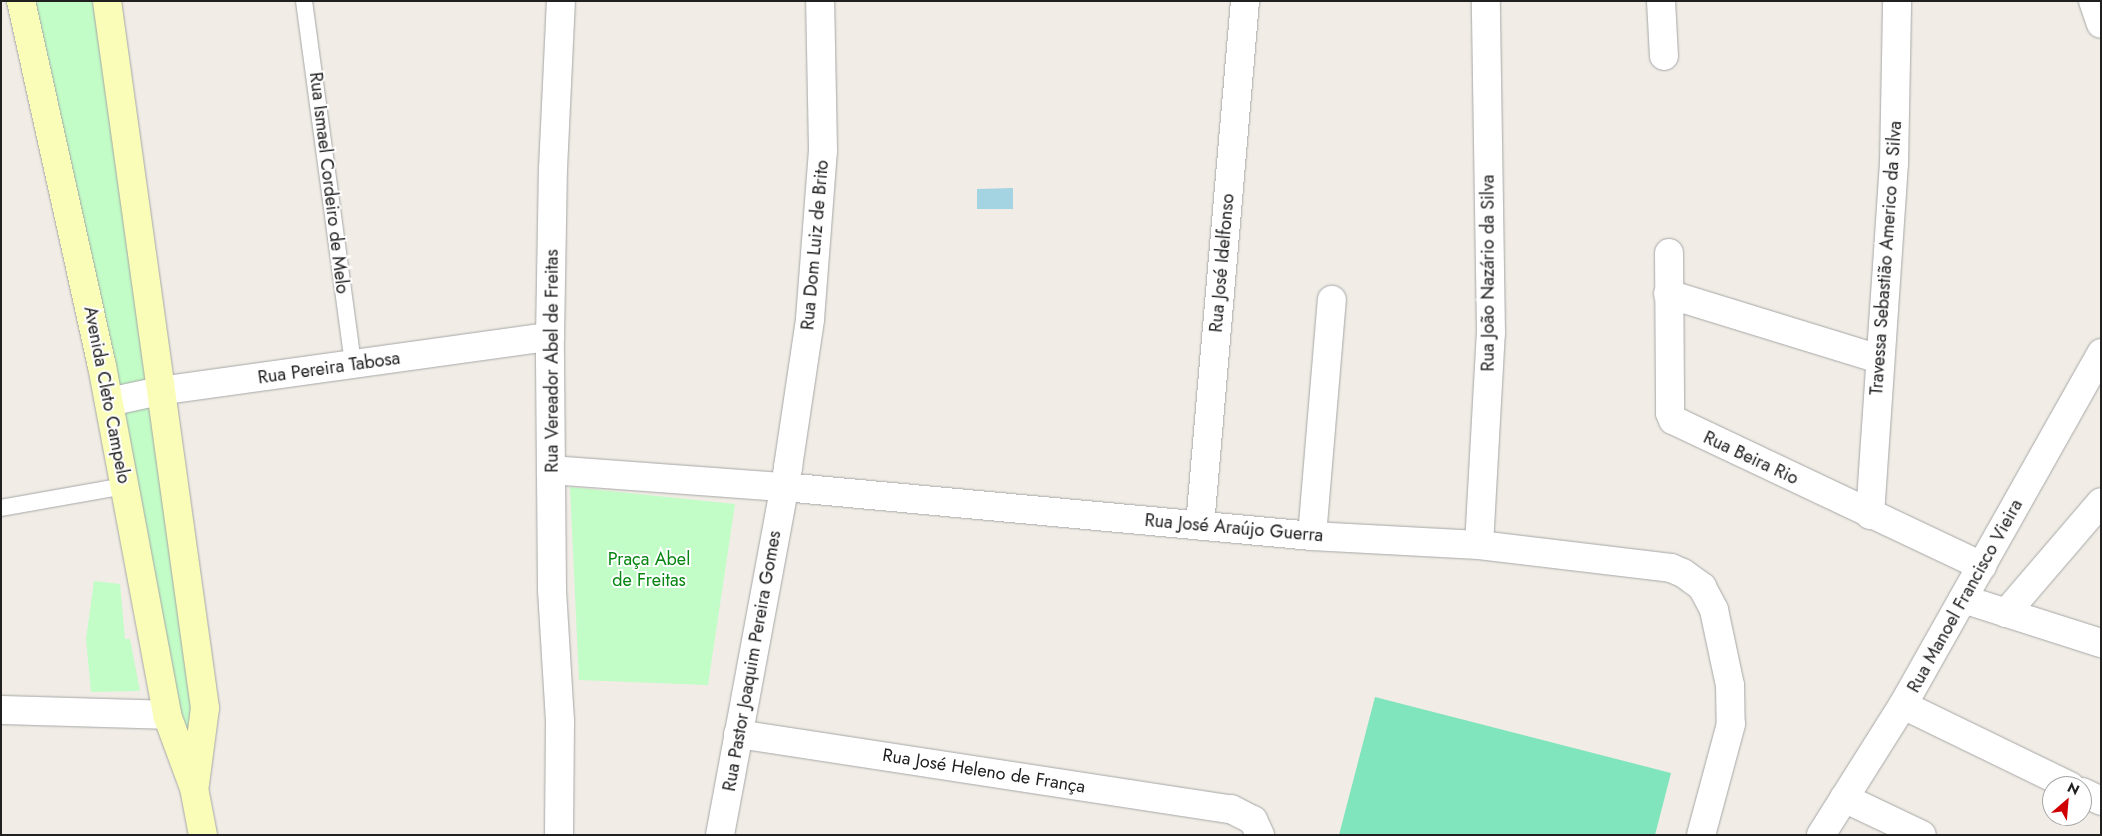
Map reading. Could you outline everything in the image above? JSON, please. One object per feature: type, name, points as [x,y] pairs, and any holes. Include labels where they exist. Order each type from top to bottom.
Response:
[{"type":"main road","name":"Avenida Cleto Campelo","points":[[21,1],[109,402],[167,715],[194,788],[203,835]]},
{"type":"main road","name":"Avenida Cleto Campelo","points":[[107,1],[159,391],[205,708],[194,788]]},
{"type":"street","name":"Rua Vereador Abel de Freitas","points":[[559,835],[560,721],[552,589],[550,337],[553,169],[561,1]]},
{"type":"street","name":"Rua Dom Luiz de Brito","points":[[784,487],[810,319],[823,151],[820,1]]},
{"type":"street","name":"Rua José Idelfonso","points":[[1200,525],[1245,1]]},
{"type":"street","name":"Rua João Nazário da Silva","points":[[1479,545],[1491,333],[1486,1]]},
{"type":"street","points":[[1661,1],[1664,56]]},
{"type":"street","name":"Travessa Sebastião Americo da Silva","points":[[1870,515],[1879,358],[1894,164],[1897,1]]},
{"type":"street","points":[[2093,1],[2101,24]]},
{"type":"street","name":"Rua Beira Rio","points":[[1668,253],[1670,413],[1673,420],[1870,515],[1982,566]]},
{"type":"street","points":[[1668,294],[1879,358]]},
{"type":"street","points":[[1312,536],[1332,300]]},
{"type":"street","name":"Rua Pereira Tabosa","points":[[109,402],[159,391],[550,337]]},
{"type":"street","name":"Rua Manoel Francisco Vieira","points":[[1821,835],[1903,705],[2101,353]]},
{"type":"street","points":[[551,470],[784,487]]},
{"type":"street","name":"Rua José Araújo Guerra","points":[[784,487],[1312,536],[1479,545],[1660,566],[1683,573],[1702,587],[1714,610],[1730,685],[1730,724],[1701,835]]},
{"type":"street","name":"Rua Pastor Joaquim Pereira Gomes","points":[[720,835],[784,487]]},
{"type":"street","points":[[2006,613],[2101,502]]},
{"type":"street","points":[[1964,599],[2101,643]]},
{"type":"street","points":[[1903,705],[2049,776]]},
{"type":"street","points":[[1,710],[167,715]]},
{"type":"street","name":"Rua José Heleno de França","points":[[738,734],[1231,809],[1253,820],[1260,835]]},
{"type":"street","points":[[1844,798],[1922,835]]},
{"type":"lane","name":"Rua Ismael Cordeiro de Melo","points":[[304,1],[353,365]]},
{"type":"lane","points":[[1,508],[125,486]]},
{"type":"green space","points":[[33,1],[98,1],[149,387],[115,393]]},
{"type":"green space","points":[[153,401],[197,711],[191,760],[177,712],[118,409]]},
{"type":"green space","name":"Praça Abel de Freitas","points":[[570,487],[735,504],[708,685],[579,680]]},
{"type":"green space","points":[[94,581],[120,584],[125,639],[130,639],[140,691],[91,692],[86,639]]},
{"type":"green space","points":[[1375,697],[1671,773],[1655,835],[1339,835]]},
{"type":"water","points":[[1013,188],[1013,209],[977,209],[977,189]]}]
